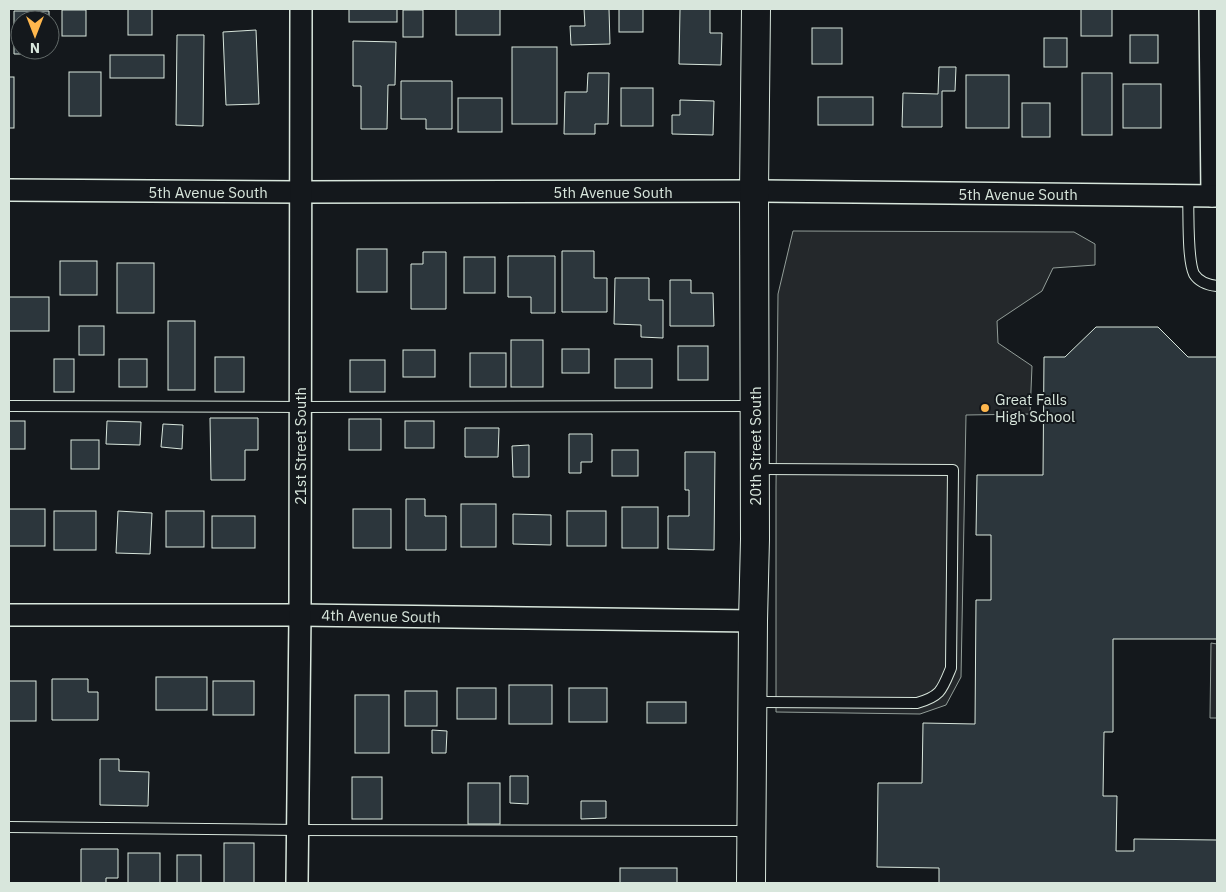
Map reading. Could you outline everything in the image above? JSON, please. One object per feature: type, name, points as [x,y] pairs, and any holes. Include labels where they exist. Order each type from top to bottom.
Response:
[{"type":"street","name":"21st Street South","points":[[296,883],[300,614],[301,9]]},
{"type":"street","name":"20th Street South","points":[[751,883],[755,539],[754,192],[756,9]]},
{"type":"street","points":[[1210,9],[1215,196]]},
{"type":"street","name":"5th Avenue South","points":[[9,190],[754,192],[1215,196]]},
{"type":"street","name":"4th Avenue South","points":[[9,614],[300,614],[753,621]]},
{"type":"lane","points":[[1188,195],[1190,262],[1195,275],[1202,283],[1217,286]]},
{"type":"lane","points":[[9,406],[300,408],[755,406]]},
{"type":"lane","points":[[752,702],[917,703],[931,699],[942,689],[951,668],[953,470],[754,469]]},
{"type":"lane","points":[[9,827],[752,831]]},
{"type":"shaded area","points":[[793,231],[1074,232],[1095,244],[1095,265],[1053,268],[1042,291],[997,321],[998,343],[1032,366],[1030,414],[966,415],[961,677],[946,705],[920,714],[776,712],[778,294]]},
{"type":"shaded area","points":[[1211,643],[1217,644],[1217,718],[1210,718]]},
{"type":"building","points":[[128,9],[152,9],[152,35],[128,35]]},
{"type":"building","points":[[349,9],[397,9],[397,22],[349,22]]},
{"type":"building","points":[[456,9],[500,9],[500,35],[456,35]]},
{"type":"building","points":[[584,9],[609,9],[610,44],[571,45],[570,26],[585,26]]},
{"type":"building","points":[[619,9],[643,9],[643,32],[619,32]]},
{"type":"building","points":[[680,9],[710,9],[710,33],[722,33],[721,65],[679,64]]},
{"type":"building","points":[[1081,9],[1112,9],[1112,36],[1081,36]]},
{"type":"building","points":[[62,10],[86,10],[86,36],[62,36]]},
{"type":"building","points":[[403,10],[423,10],[423,37],[403,37]]},
{"type":"building","points":[[812,28],[842,28],[842,64],[812,64]]},
{"type":"building","points":[[256,30],[259,104],[226,105],[223,32]]},
{"type":"building","points":[[177,35],[204,35],[203,126],[176,125]]},
{"type":"building","points":[[1130,35],[1158,35],[1158,63],[1130,63]]},
{"type":"building","points":[[1044,38],[1067,38],[1067,67],[1044,67]]},
{"type":"building","points":[[353,41],[396,42],[395,85],[388,85],[387,129],[361,129],[361,86],[353,86]]},
{"type":"building","points":[[512,47],[557,47],[557,124],[512,124]]},
{"type":"building","points":[[110,55],[164,55],[164,78],[110,78]]},
{"type":"building","points":[[939,67],[956,67],[955,91],[942,91],[942,127],[902,127],[903,93],[938,94]]},
{"type":"building","points":[[69,72],[101,72],[101,116],[69,116]]},
{"type":"building","points":[[588,73],[609,73],[608,124],[595,124],[595,134],[564,134],[565,92],[587,92]]},
{"type":"building","points":[[1082,73],[1112,73],[1112,135],[1082,135]]},
{"type":"building","points":[[966,75],[1009,75],[1009,128],[966,128]]},
{"type":"building","points":[[9,77],[14,77],[14,128],[9,128]]},
{"type":"building","points":[[401,81],[452,81],[452,129],[426,129],[426,119],[401,119]]},
{"type":"building","points":[[1123,84],[1161,84],[1161,128],[1123,128]]},
{"type":"building","points":[[621,88],[653,88],[653,126],[621,126]]},
{"type":"building","points":[[818,97],[873,97],[873,125],[818,125]]},
{"type":"building","points":[[458,98],[502,98],[502,132],[458,132]]},
{"type":"building","points":[[680,100],[714,101],[713,135],[672,134],[672,115],[680,115]]},
{"type":"building","points":[[1022,103],[1050,103],[1050,137],[1022,137]]},
{"type":"building","points":[[357,249],[387,249],[387,292],[357,292]]},
{"type":"building","points":[[562,251],[594,251],[594,278],[607,278],[607,312],[562,312]]},
{"type":"building","points":[[423,252],[446,252],[446,309],[411,309],[411,264],[423,264]]},
{"type":"building","points":[[508,256],[555,256],[555,313],[531,313],[531,297],[508,297]]},
{"type":"building","points":[[464,257],[495,257],[495,293],[464,293]]},
{"type":"building","points":[[60,261],[97,261],[97,295],[60,295]]},
{"type":"building","points":[[117,263],[154,263],[154,313],[117,313]]},
{"type":"building","points":[[615,278],[649,278],[649,300],[663,300],[663,338],[641,337],[641,325],[614,324]]},
{"type":"building","points":[[670,280],[691,280],[691,293],[713,293],[714,326],[670,326]]},
{"type":"building","points":[[9,297],[49,297],[49,331],[9,331]]},
{"type":"building","points":[[168,321],[195,321],[195,390],[168,390]]},
{"type":"building","points":[[79,326],[104,326],[104,355],[79,355]]},
{"type":"building","points":[[1096,327],[1158,327],[1188,357],[1217,357],[1217,639],[1113,639],[1113,732],[1104,732],[1103,796],[1117,796],[1116,851],[1134,851],[1134,839],[1217,840],[1217,883],[939,883],[939,868],[877,867],[878,783],[922,783],[923,723],[975,724],[976,600],[991,600],[991,535],[976,535],[977,475],[1043,475],[1044,357],[1065,357]]},
{"type":"building","points":[[511,340],[543,340],[543,387],[511,387]]},
{"type":"building","points":[[678,346],[708,346],[708,380],[678,380]]},
{"type":"building","points":[[562,349],[589,349],[589,373],[562,373]]},
{"type":"building","points":[[403,350],[435,350],[435,377],[403,377]]},
{"type":"building","points":[[470,353],[506,353],[506,387],[470,387]]},
{"type":"building","points":[[215,357],[244,357],[244,392],[215,392]]},
{"type":"building","points":[[54,359],[74,359],[74,392],[54,392]]},
{"type":"building","points":[[119,359],[147,359],[147,387],[119,387]]},
{"type":"building","points":[[615,359],[652,359],[652,388],[615,388]]},
{"type":"building","points":[[350,360],[385,360],[385,392],[350,392]]},
{"type":"building","points":[[210,418],[258,418],[258,450],[245,450],[245,480],[211,480]]},
{"type":"building","points":[[349,419],[381,419],[381,450],[349,450]]},
{"type":"building","points":[[9,421],[25,421],[25,449],[9,449]]},
{"type":"building","points":[[107,421],[141,422],[140,445],[106,444]]},
{"type":"building","points":[[405,421],[434,421],[434,448],[405,448]]},
{"type":"building","points":[[163,424],[183,425],[182,449],[161,447]]},
{"type":"building","points":[[465,428],[499,428],[498,457],[465,457]]},
{"type":"building","points":[[569,434],[592,434],[592,462],[581,462],[581,473],[569,473]]},
{"type":"building","points":[[71,440],[99,440],[99,469],[71,469]]},
{"type":"building","points":[[529,445],[529,477],[513,477],[512,446]]},
{"type":"building","points":[[612,450],[638,450],[638,476],[612,476]]},
{"type":"building","points":[[685,452],[715,452],[714,550],[668,549],[668,516],[689,516],[689,490],[685,490]]},
{"type":"building","points":[[406,499],[425,499],[425,516],[446,516],[446,550],[406,550]]},
{"type":"building","points":[[461,504],[496,504],[496,547],[461,547]]},
{"type":"building","points":[[622,507],[658,507],[658,548],[622,548]]},
{"type":"building","points":[[9,509],[45,509],[45,546],[9,546]]},
{"type":"building","points":[[353,509],[391,509],[391,548],[353,548]]},
{"type":"building","points":[[54,511],[96,511],[96,550],[54,550]]},
{"type":"building","points":[[118,511],[152,513],[150,554],[116,553]]},
{"type":"building","points":[[166,511],[204,511],[204,547],[166,547]]},
{"type":"building","points":[[567,511],[606,511],[606,546],[567,546]]},
{"type":"building","points":[[513,514],[551,515],[551,545],[513,544]]},
{"type":"building","points":[[212,516],[255,516],[255,548],[212,548]]},
{"type":"building","points":[[156,677],[207,677],[207,710],[156,710]]},
{"type":"building","points":[[52,679],[88,679],[88,692],[98,692],[98,720],[52,720]]},
{"type":"building","points":[[9,681],[36,681],[36,721],[9,721]]},
{"type":"building","points":[[213,681],[254,681],[254,715],[213,715]]},
{"type":"building","points":[[509,685],[552,685],[552,724],[509,724]]},
{"type":"building","points":[[457,688],[496,688],[496,719],[457,719]]},
{"type":"building","points":[[569,688],[607,688],[607,722],[569,722]]},
{"type":"building","points":[[405,691],[437,691],[437,726],[405,726]]},
{"type":"building","points":[[355,695],[389,695],[389,753],[355,753]]},
{"type":"building","points":[[647,702],[686,702],[686,723],[647,723]]},
{"type":"building","points":[[432,730],[447,731],[446,753],[432,753]]},
{"type":"building","points":[[100,759],[119,759],[119,771],[149,772],[148,806],[100,805]]},
{"type":"building","points":[[510,776],[528,776],[528,804],[510,803]]},
{"type":"building","points":[[352,777],[382,777],[382,819],[352,819]]},
{"type":"building","points":[[468,783],[500,783],[500,824],[468,824]]},
{"type":"building","points":[[581,801],[606,801],[606,818],[581,819]]},
{"type":"building","points":[[224,843],[254,843],[254,883],[224,883]]},
{"type":"building","points":[[81,849],[118,849],[118,878],[106,878],[106,883],[81,883]]},
{"type":"building","points":[[128,853],[160,853],[160,883],[128,883]]},
{"type":"building","points":[[177,855],[201,855],[201,883],[177,883]]},
{"type":"building","points":[[620,868],[677,868],[677,883],[620,883]]},
{"type":"place","name":"Great Falls High School","points":[[985,408]]}]
